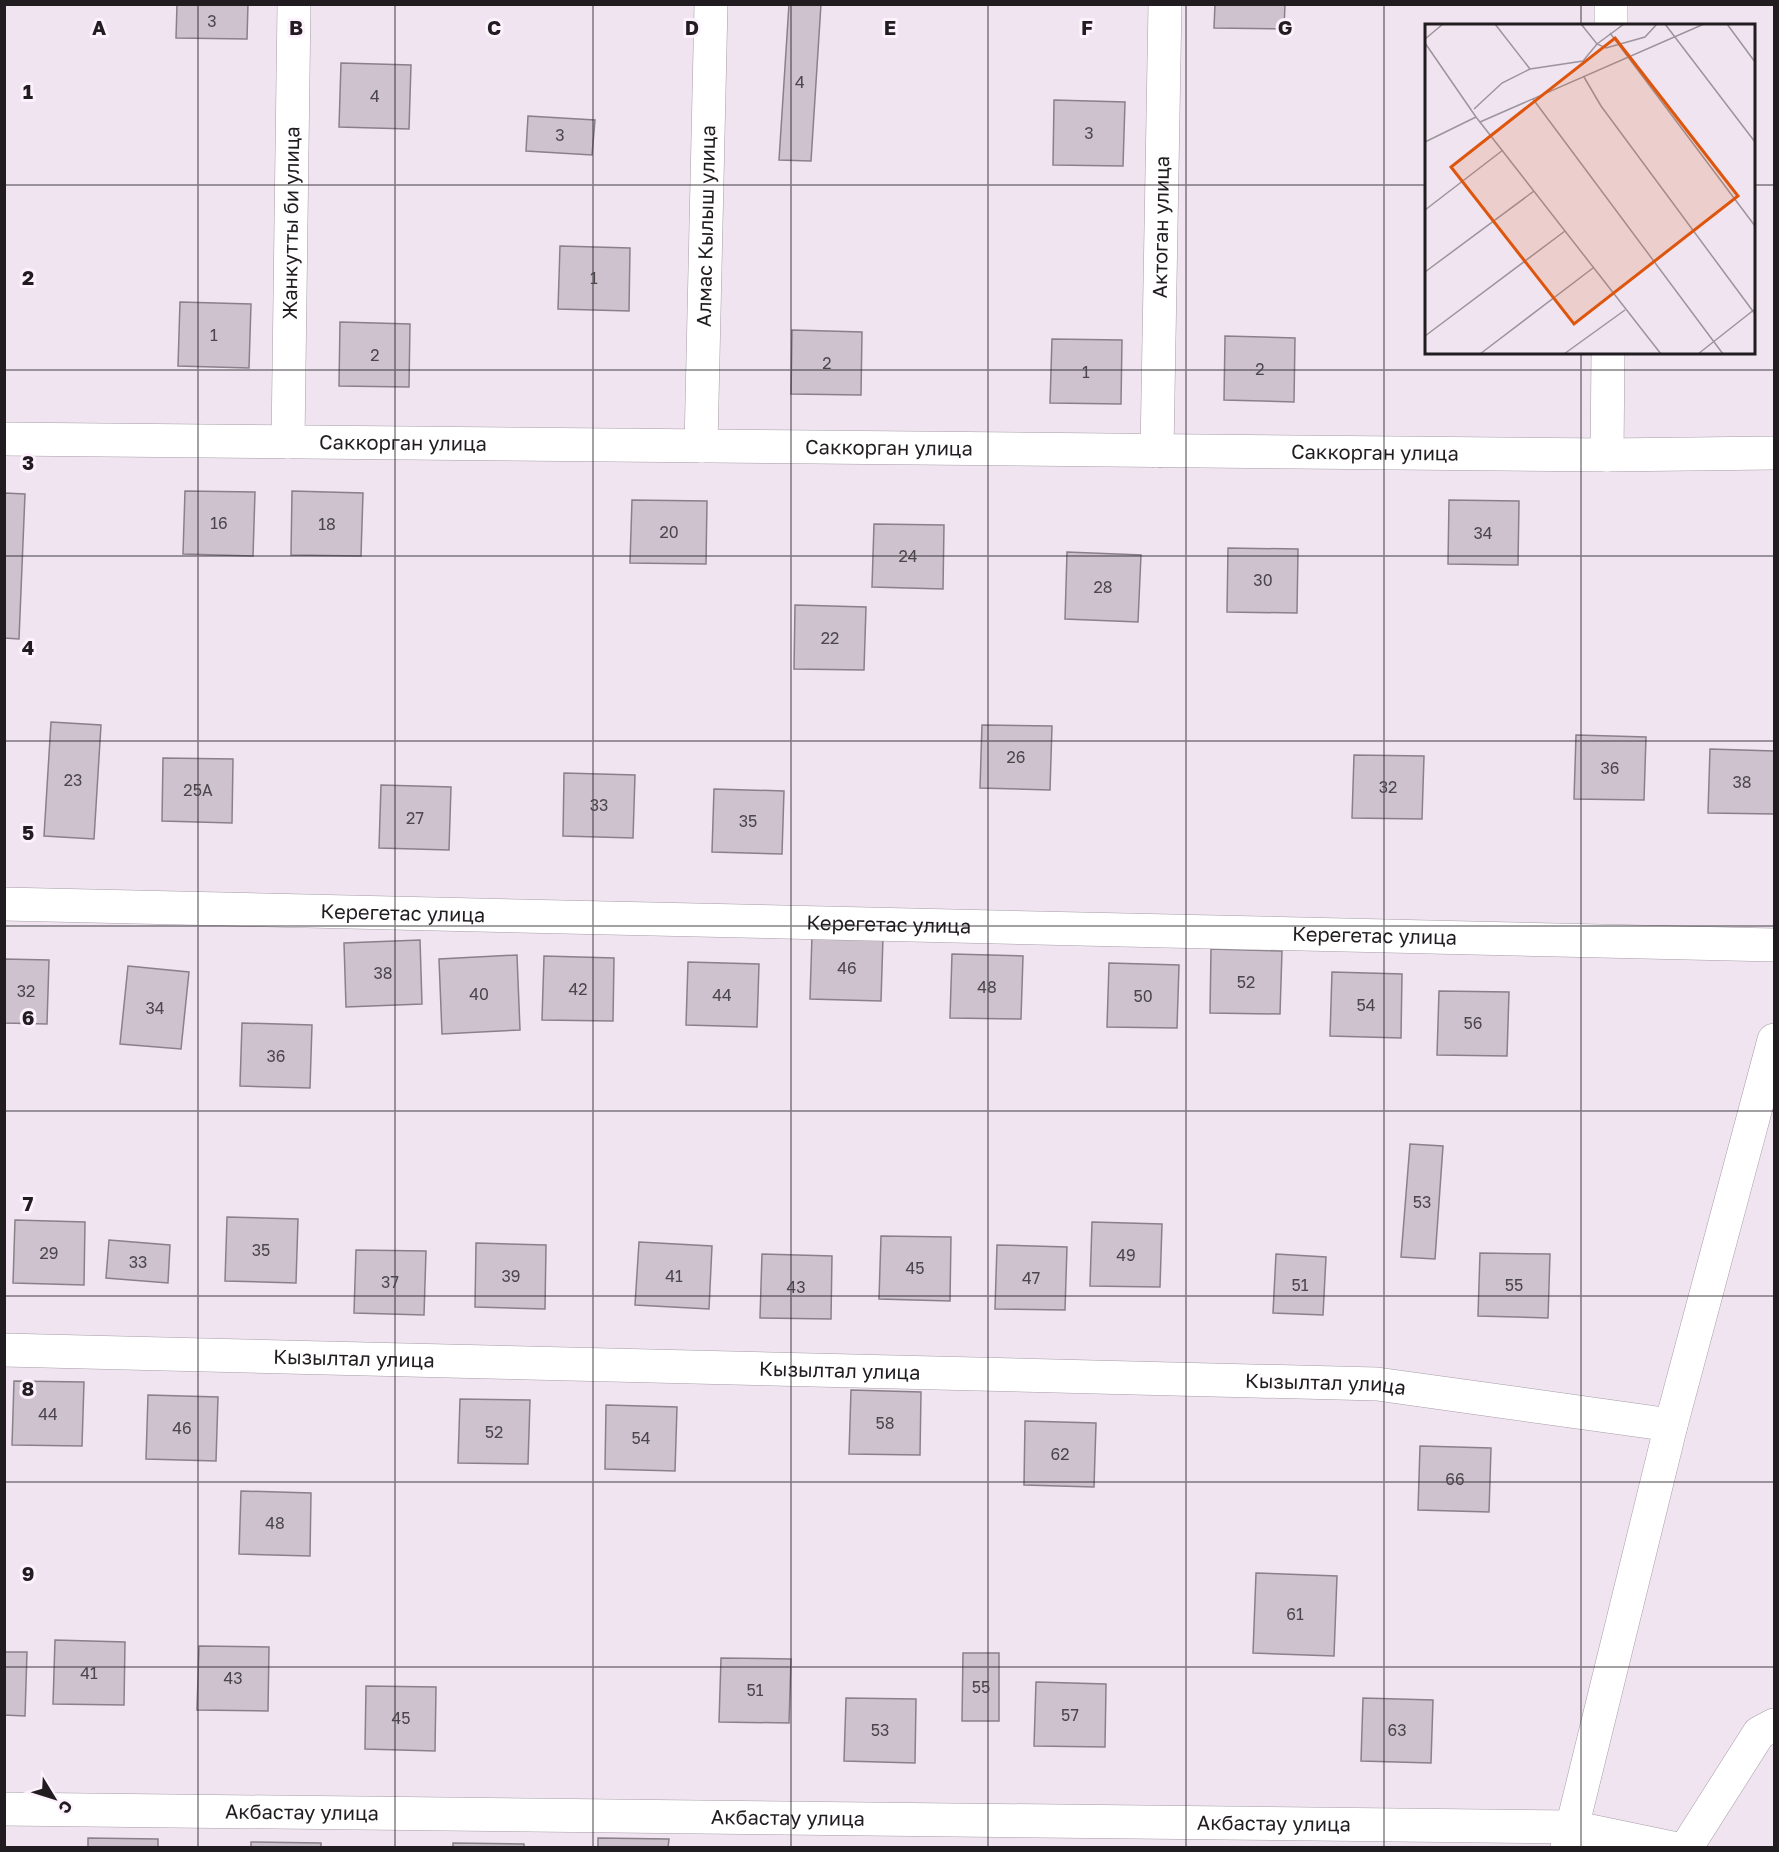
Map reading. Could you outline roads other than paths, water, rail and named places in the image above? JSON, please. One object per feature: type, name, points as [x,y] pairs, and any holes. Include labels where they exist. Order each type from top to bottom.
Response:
[{"type":"street","name":"Жанкутты би улица","points":[[288,442],[294,4]]},
{"type":"street","name":"Алмас Кылыш улица","points":[[701,446],[711,4]]},
{"type":"street","name":"Актоган улица","points":[[1157,451],[1165,4]]},
{"type":"street","points":[[1611,4],[1611,24]]},
{"type":"street","points":[[1607,455],[1608,354]]},
{"type":"street","name":"Саккорган улица","points":[[4,439],[1607,455],[1774,453]]},
{"type":"street","name":"Керегетас улица","points":[[4,904],[1774,945]]},
{"type":"street","points":[[1569,1837],[1671,1425],[1774,1040]]},
{"type":"street","name":"Кызылтал улица","points":[[4,1350],[1377,1384],[1671,1425]]},
{"type":"street","points":[[1686,1848],[1759,1733],[1774,1725]]},
{"type":"street","name":"Акбастау улица","points":[[4,1809],[1569,1837],[1672,1848]]}]
